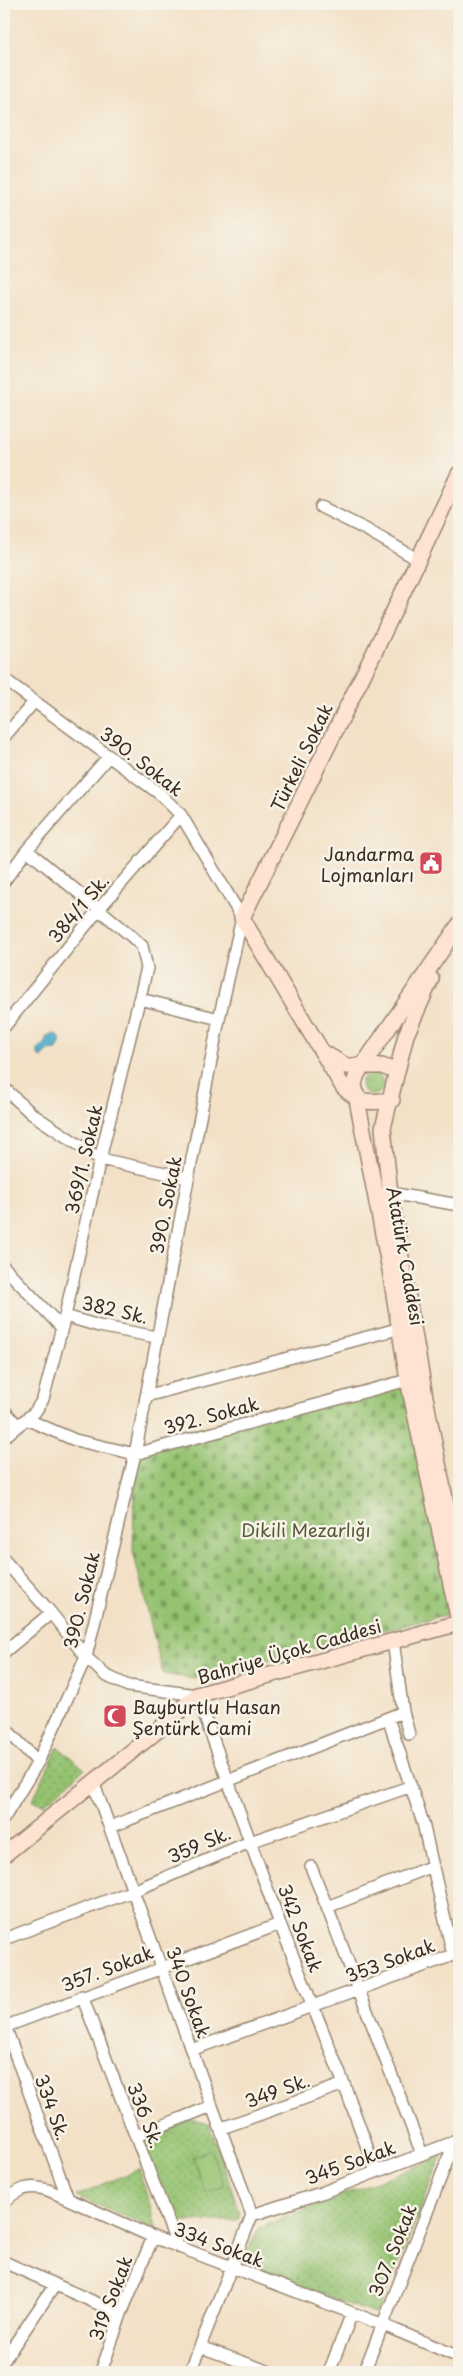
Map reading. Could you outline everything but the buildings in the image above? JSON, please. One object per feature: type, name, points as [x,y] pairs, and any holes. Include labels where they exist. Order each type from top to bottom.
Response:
[{"type":"main road","name":"Türkeli Sokak","points":[[242,918],[459,474]]},
{"type":"main road","points":[[242,918],[343,1087],[356,1100],[370,1103],[392,1100]]},
{"type":"main road","name":"Atatürk Caddesi","points":[[459,925],[364,1065],[354,1084],[401,1328],[408,1380],[459,1623]]},
{"type":"main road","name":"Atatürk Caddesi","points":[[459,925],[437,964],[406,1035],[384,1128],[390,1193],[425,1397],[459,1570]]},
{"type":"main road","points":[[320,1050],[346,1066],[382,1066],[397,1072]]},
{"type":"main road","name":"Bahriye Üçok Caddesi","points":[[4,1856],[163,1726],[196,1695],[459,1623]]},
{"type":"street","points":[[321,507],[368,530],[417,559]]},
{"type":"street","name":"390. Sokak","points":[[4,679],[160,794],[182,815],[242,918],[219,1019],[156,1337],[135,1454],[86,1657],[38,1762],[4,1818]]},
{"type":"street","points":[[4,737],[34,702]]},
{"type":"street","points":[[4,881],[27,850],[109,756]]},
{"type":"street","name":"384/1 Sk.","points":[[4,1027],[99,909],[182,815]]},
{"type":"street","name":"369/1. Sokak","points":[[4,1437],[40,1406],[43,1400],[65,1316],[100,1159],[147,968],[142,946],[27,850]]},
{"type":"street","points":[[140,999],[219,1019]]},
{"type":"street","points":[[4,1088],[32,1114],[100,1159],[188,1178]]},
{"type":"street","points":[[390,1193],[459,1205]]},
{"type":"street","points":[[4,1267],[62,1328]]},
{"type":"street","name":"382 Sk.","points":[[65,1316],[99,1326],[156,1337]]},
{"type":"street","points":[[146,1396],[401,1328]]},
{"type":"street","name":"392. Sokak","points":[[21,1422],[75,1440],[135,1454],[408,1380]]},
{"type":"street","points":[[4,1410],[21,1422]]},
{"type":"street","points":[[4,1560],[51,1613],[86,1657],[105,1675],[128,1686],[196,1695]]},
{"type":"street","points":[[4,1652],[51,1613]]},
{"type":"street","points":[[393,1642],[404,1712],[410,1734]]},
{"type":"street","name":"342 Sokak","points":[[196,1695],[280,1924],[344,2084],[376,2172]]},
{"type":"street","points":[[110,1827],[404,1712]]},
{"type":"street","points":[[388,1718],[409,1787],[423,1823],[456,1954]]},
{"type":"street","points":[[4,1727],[38,1762]]},
{"type":"street","name":"340 Sokak","points":[[93,1782],[191,2050],[222,2128],[252,2215]]},
{"type":"street","name":"359 Sk.","points":[[4,1940],[250,1842],[409,1787]]},
{"type":"street","points":[[327,1907],[434,1866]]},
{"type":"street","points":[[311,1867],[422,2154]]},
{"type":"street","name":"357. Sokak","points":[[4,2026],[161,1966],[280,1924]]},
{"type":"street","name":"353 Sokak","points":[[191,2050],[456,1954]]},
{"type":"street","name":"336 Sk.","points":[[82,1996],[178,2247]]},
{"type":"street","name":"334 Sk.","points":[[4,2026],[68,2199]]},
{"type":"street","name":"349 Sk.","points":[[222,2128],[344,2084]]},
{"type":"street","points":[[136,2136],[212,2106]]},
{"type":"street","name":"345 Sokak","points":[[252,2215],[376,2172],[457,2141]]},
{"type":"street","name":"307. Sokak","points":[[364,2372],[381,2324],[457,2141]]},
{"type":"street","name":"334 Sokak","points":[[4,2202],[21,2189],[31,2187],[48,2190],[153,2237],[381,2324],[459,2357]]},
{"type":"street","points":[[190,2372],[252,2215]]},
{"type":"street","name":"319 Sokak","points":[[101,2372],[121,2314],[153,2237]]},
{"type":"street","points":[[4,2262],[121,2314]]},
{"type":"street","points":[[4,2360],[55,2285]]},
{"type":"street","points":[[329,2372],[352,2313]]},
{"type":"street","points":[[200,2347],[270,2372]]},
{"type":"green space","points":[[372,1073],[380,1076],[383,1084],[380,1092],[372,1095],[364,1092],[361,1084],[364,1076]]},
{"type":"green space","name":"Dikili Mezarlığı","points":[[402,1381],[452,1613],[194,1679],[163,1674],[133,1551],[135,1454]]},
{"type":"green space","points":[[58,1747],[85,1769],[44,1804],[32,1801]]},
{"type":"green space","points":[[191,2119],[209,2124],[240,2213],[238,2221],[172,2221],[140,2140]]},
{"type":"green space","points":[[211,2150],[224,2186],[205,2193],[193,2157]]},
{"type":"green space","points":[[442,2156],[377,2315],[241,2264],[259,2228]]},
{"type":"green space","points":[[139,2169],[157,2230],[76,2196]]},
{"type":"water","points":[[51,1034],[58,1035],[61,1041],[57,1050],[48,1051],[42,1058],[38,1056],[38,1049]]},
{"type":"place","name":"Jandarma Lojmanları","points":[[431,863]]},
{"type":"place","name":"Bayburtlu Hasan Şentürk Cami","points":[[115,1716]]}]
